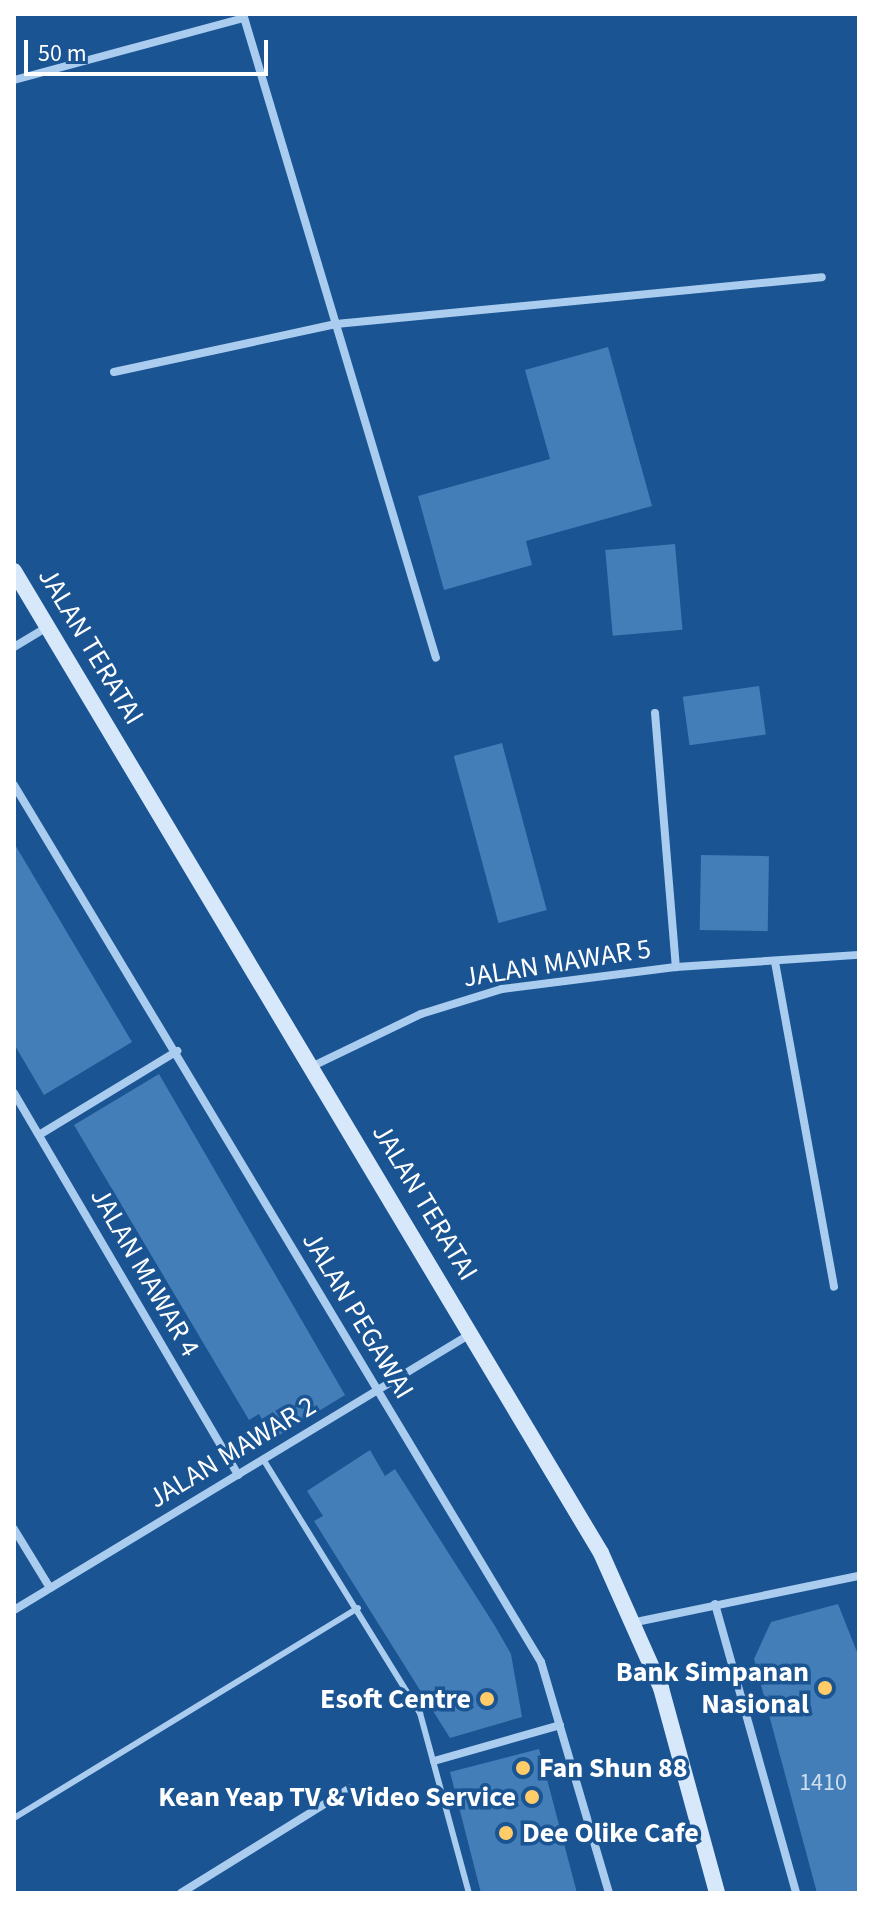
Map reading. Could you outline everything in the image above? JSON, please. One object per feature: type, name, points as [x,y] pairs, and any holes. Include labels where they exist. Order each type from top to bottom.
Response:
[{"type":"street","points":[[14,80],[243,16],[436,658]]},
{"type":"street","points":[[114,372],[336,324],[822,277]]},
{"type":"street","name":"JALAN TERATAI","points":[[14,571],[50,626],[561,1480],[636,1622],[661,1688],[717,1893]]},
{"type":"street","points":[[14,647],[50,626]]},
{"type":"street","points":[[655,713],[676,967]]},
{"type":"street","name":"JALAN PEGAWAI","points":[[14,785],[177,1051],[541,1662],[609,1893]]},
{"type":"street","name":"JALAN MAWAR 5","points":[[313,1066],[461,998],[676,967],[859,955]]},
{"type":"street","points":[[775,962],[834,1287]]},
{"type":"street","points":[[39,1135],[177,1051]]},
{"type":"street","name":"JALAN MAWAR 4","points":[[14,1093],[238,1475]]},
{"type":"street","name":"JALAN MAWAR 2","points":[[14,1610],[473,1332]]},
{"type":"street","points":[[14,1529],[50,1588]]},
{"type":"street","points":[[636,1622],[859,1576]]},
{"type":"street","points":[[715,1604],[796,1893]]},
{"type":"street","points":[[434,1761],[560,1725]]},
{"type":"street","points":[[181,1893],[349,1789]]},
{"type":"lane","points":[[263,1459],[407,1687],[434,1761],[469,1893]]},
{"type":"lane","points":[[14,1818],[358,1608]]},
{"type":"building","points":[[608,347],[652,506],[526,541],[532,565],[444,590],[418,496],[550,459],[525,370]]},
{"type":"building","points":[[675,544],[682,630],[613,636],[605,550]]},
{"type":"building","points":[[759,686],[766,735],[690,745],[683,697]]},
{"type":"building","points":[[502,743],[547,910],[498,923],[454,756]]},
{"type":"building","points":[[14,843],[132,1042],[44,1095],[14,1044]]},
{"type":"building","points":[[701,855],[769,856],[768,931],[700,930]]},
{"type":"building","points":[[159,1074],[345,1395],[273,1439],[259,1414],[249,1420],[74,1125]]},
{"type":"building","points":[[370,1450],[385,1476],[395,1469],[511,1654],[522,1717],[450,1738],[314,1521],[323,1516],[307,1491]]},
{"type":"building","points":[[838,1604],[859,1657],[859,1893],[817,1893],[754,1659],[771,1622]]},
{"type":"building","points":[[539,1749],[577,1893],[481,1893],[450,1772]]},
{"type":"place","name":"Bank Simpanan Nasional","points":[[825,1688]]},
{"type":"place","name":"Esoft Centre","points":[[487,1699]]},
{"type":"place","name":"Fan Shun 88","points":[[523,1768]]},
{"type":"place","name":"Kean Yeap TV & Video Service","points":[[532,1797]]},
{"type":"place","name":"Dee Olike Cafe","points":[[506,1833]]}]
